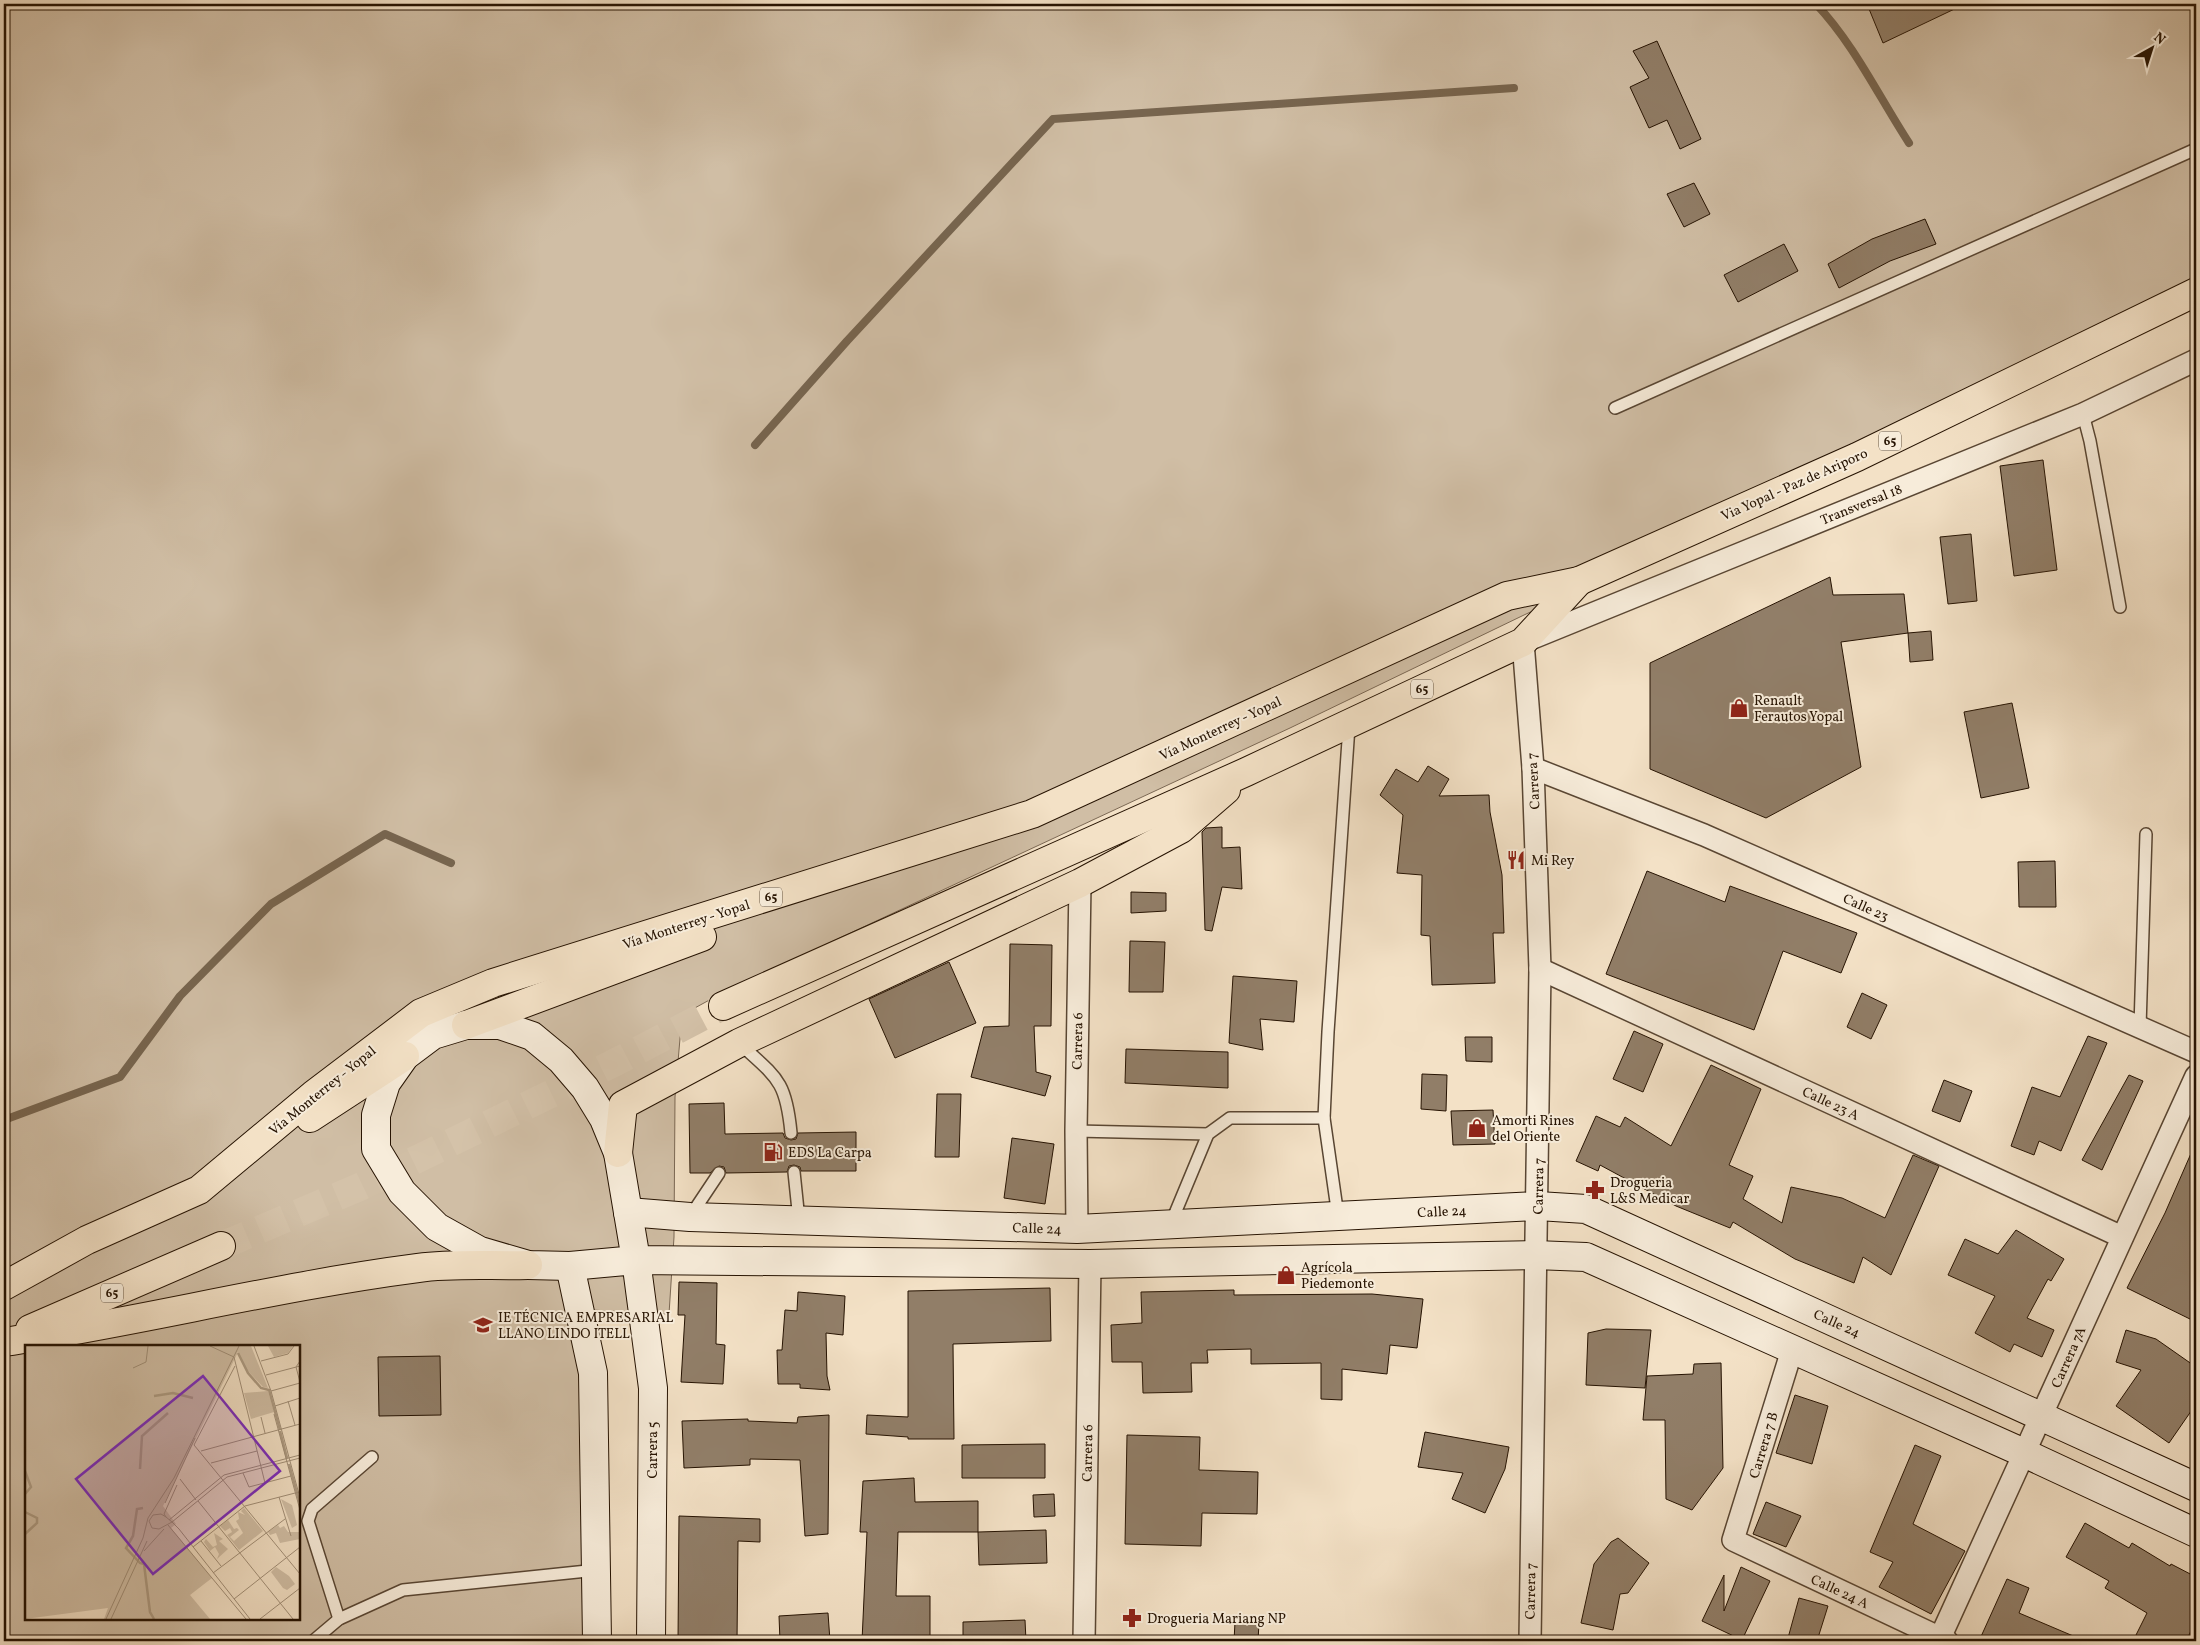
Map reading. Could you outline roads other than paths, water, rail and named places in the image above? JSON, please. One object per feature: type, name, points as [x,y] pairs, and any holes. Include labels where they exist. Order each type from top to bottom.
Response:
[{"type":"main road","name":"Via Yopal - Paz de Ariporo","points":[[1579,581],[1856,457],[2196,292]]},
{"type":"main road","name":"65","points":[[723,1006],[1246,772],[1523,642],[1579,581]]},
{"type":"main road","name":"Vía Monterrey - Yopal","points":[[4,1286],[87,1240],[199,1190],[313,1095],[422,1013],[493,983],[1032,814],[1507,596],[1579,581]]},
{"type":"main road","points":[[618,1153],[623,1105],[739,1043],[1080,883],[1181,829],[1246,772]]},
{"type":"main road","points":[[466,1025],[1032,814]]},
{"type":"main road","points":[[199,1190],[405,1056]]},
{"type":"main road","name":"65","points":[[4,1341],[221,1246]]},
{"type":"main road","points":[[4,1341],[94,1329],[290,1289],[420,1268],[528,1265]]},
{"type":"street","name":"Transversal 18","points":[[1523,642],[2083,414],[2196,360]]},
{"type":"street","name":"Carrera 7","points":[[1523,642],[1534,768],[1540,969],[1538,1206],[1535,1255],[1530,1641]]},
{"type":"street","name":"Calle 23","points":[[1534,768],[1704,835],[2196,1052]]},
{"type":"street","name":"Carrera 6","points":[[1077,1229],[1076,1131],[1080,883]]},
{"type":"street","name":"Calle 23 A","points":[[1540,969],[2122,1237]]},
{"type":"street","name":"Carrera 5","points":[[636,1260],[570,1266],[528,1265],[480,1251],[437,1227],[402,1192],[376,1149],[376,1115],[386,1083],[405,1056],[433,1035],[466,1025],[500,1025],[532,1036],[561,1060],[585,1088],[604,1119],[618,1153],[636,1260],[653,1388],[651,1641]]},
{"type":"street","name":"Carrera 7A","points":[[1944,1640],[2024,1453],[2196,1076]]},
{"type":"street","name":"Calle 24","points":[[628,1212],[690,1217],[1077,1229],[1538,1206],[1586,1209],[2042,1415],[2196,1487]]},
{"type":"street","points":[[636,1260],[1090,1264],[1535,1255],[1586,1257],[2024,1453],[2196,1533]]},
{"type":"street","name":"Carrera 6","points":[[1084,1641],[1090,1264]]},
{"type":"street","points":[[570,1266],[593,1373],[597,1570],[596,1641]]},
{"type":"street","name":"Carrera 7 B","points":[[1733,1540],[1792,1350]]},
{"type":"street","name":"Calle 24 A","points":[[1733,1540],[1944,1640]]},
{"type":"lane","points":[[1615,408],[2196,149]]},
{"type":"lane","points":[[2083,414],[2090,441],[2120,607]]},
{"type":"lane","points":[[1338,1216],[1324,1118],[1328,1032],[1350,723]]},
{"type":"lane","points":[[2140,1027],[2146,834]]},
{"type":"lane","points":[[739,1043],[778,1079],[788,1104],[791,1133]]},
{"type":"lane","points":[[1171,1224],[1208,1134],[1230,1118],[1324,1118]]},
{"type":"lane","points":[[1076,1131],[1208,1134]]},
{"type":"lane","points":[[794,1172],[799,1220]]},
{"type":"lane","points":[[690,1217],[719,1173]]},
{"type":"lane","points":[[339,1619],[308,1521],[312,1509],[372,1457]]},
{"type":"lane","points":[[313,1641],[339,1619],[403,1590],[597,1570]]},
{"type":"waterway","points":[[1816,4],[1854,53],[1909,143]]},
{"type":"waterway","points":[[755,445],[847,341],[1053,119],[1514,88]]},
{"type":"waterway","points":[[4,1120],[120,1077],[180,996],[271,904],[385,834],[451,863]]},
{"type":"tunnel","points":[[221,1246],[362,1186],[612,1064],[723,1006]]},
{"type":"place","name":"Renault Ferautos Yopal","points":[[1739,708]]},
{"type":"place","name":"Mi Rey","points":[[1516,860]]},
{"type":"place","name":"Amorti Rines del Oriente","points":[[1477,1128]]},
{"type":"place","name":"EDS La Carpa","points":[[773,1152]]},
{"type":"place","name":"Drogueria L&S Medicar","points":[[1595,1190]]},
{"type":"place","name":"Agrícola Piedemonte","points":[[1286,1275]]},
{"type":"place","name":"IE TÉCNICA EMPRESARIAL LLANO LINDO ITELL","points":[[483,1325]]},
{"type":"place","name":"Drogueria Mariang NP","points":[[1132,1618]]}]
